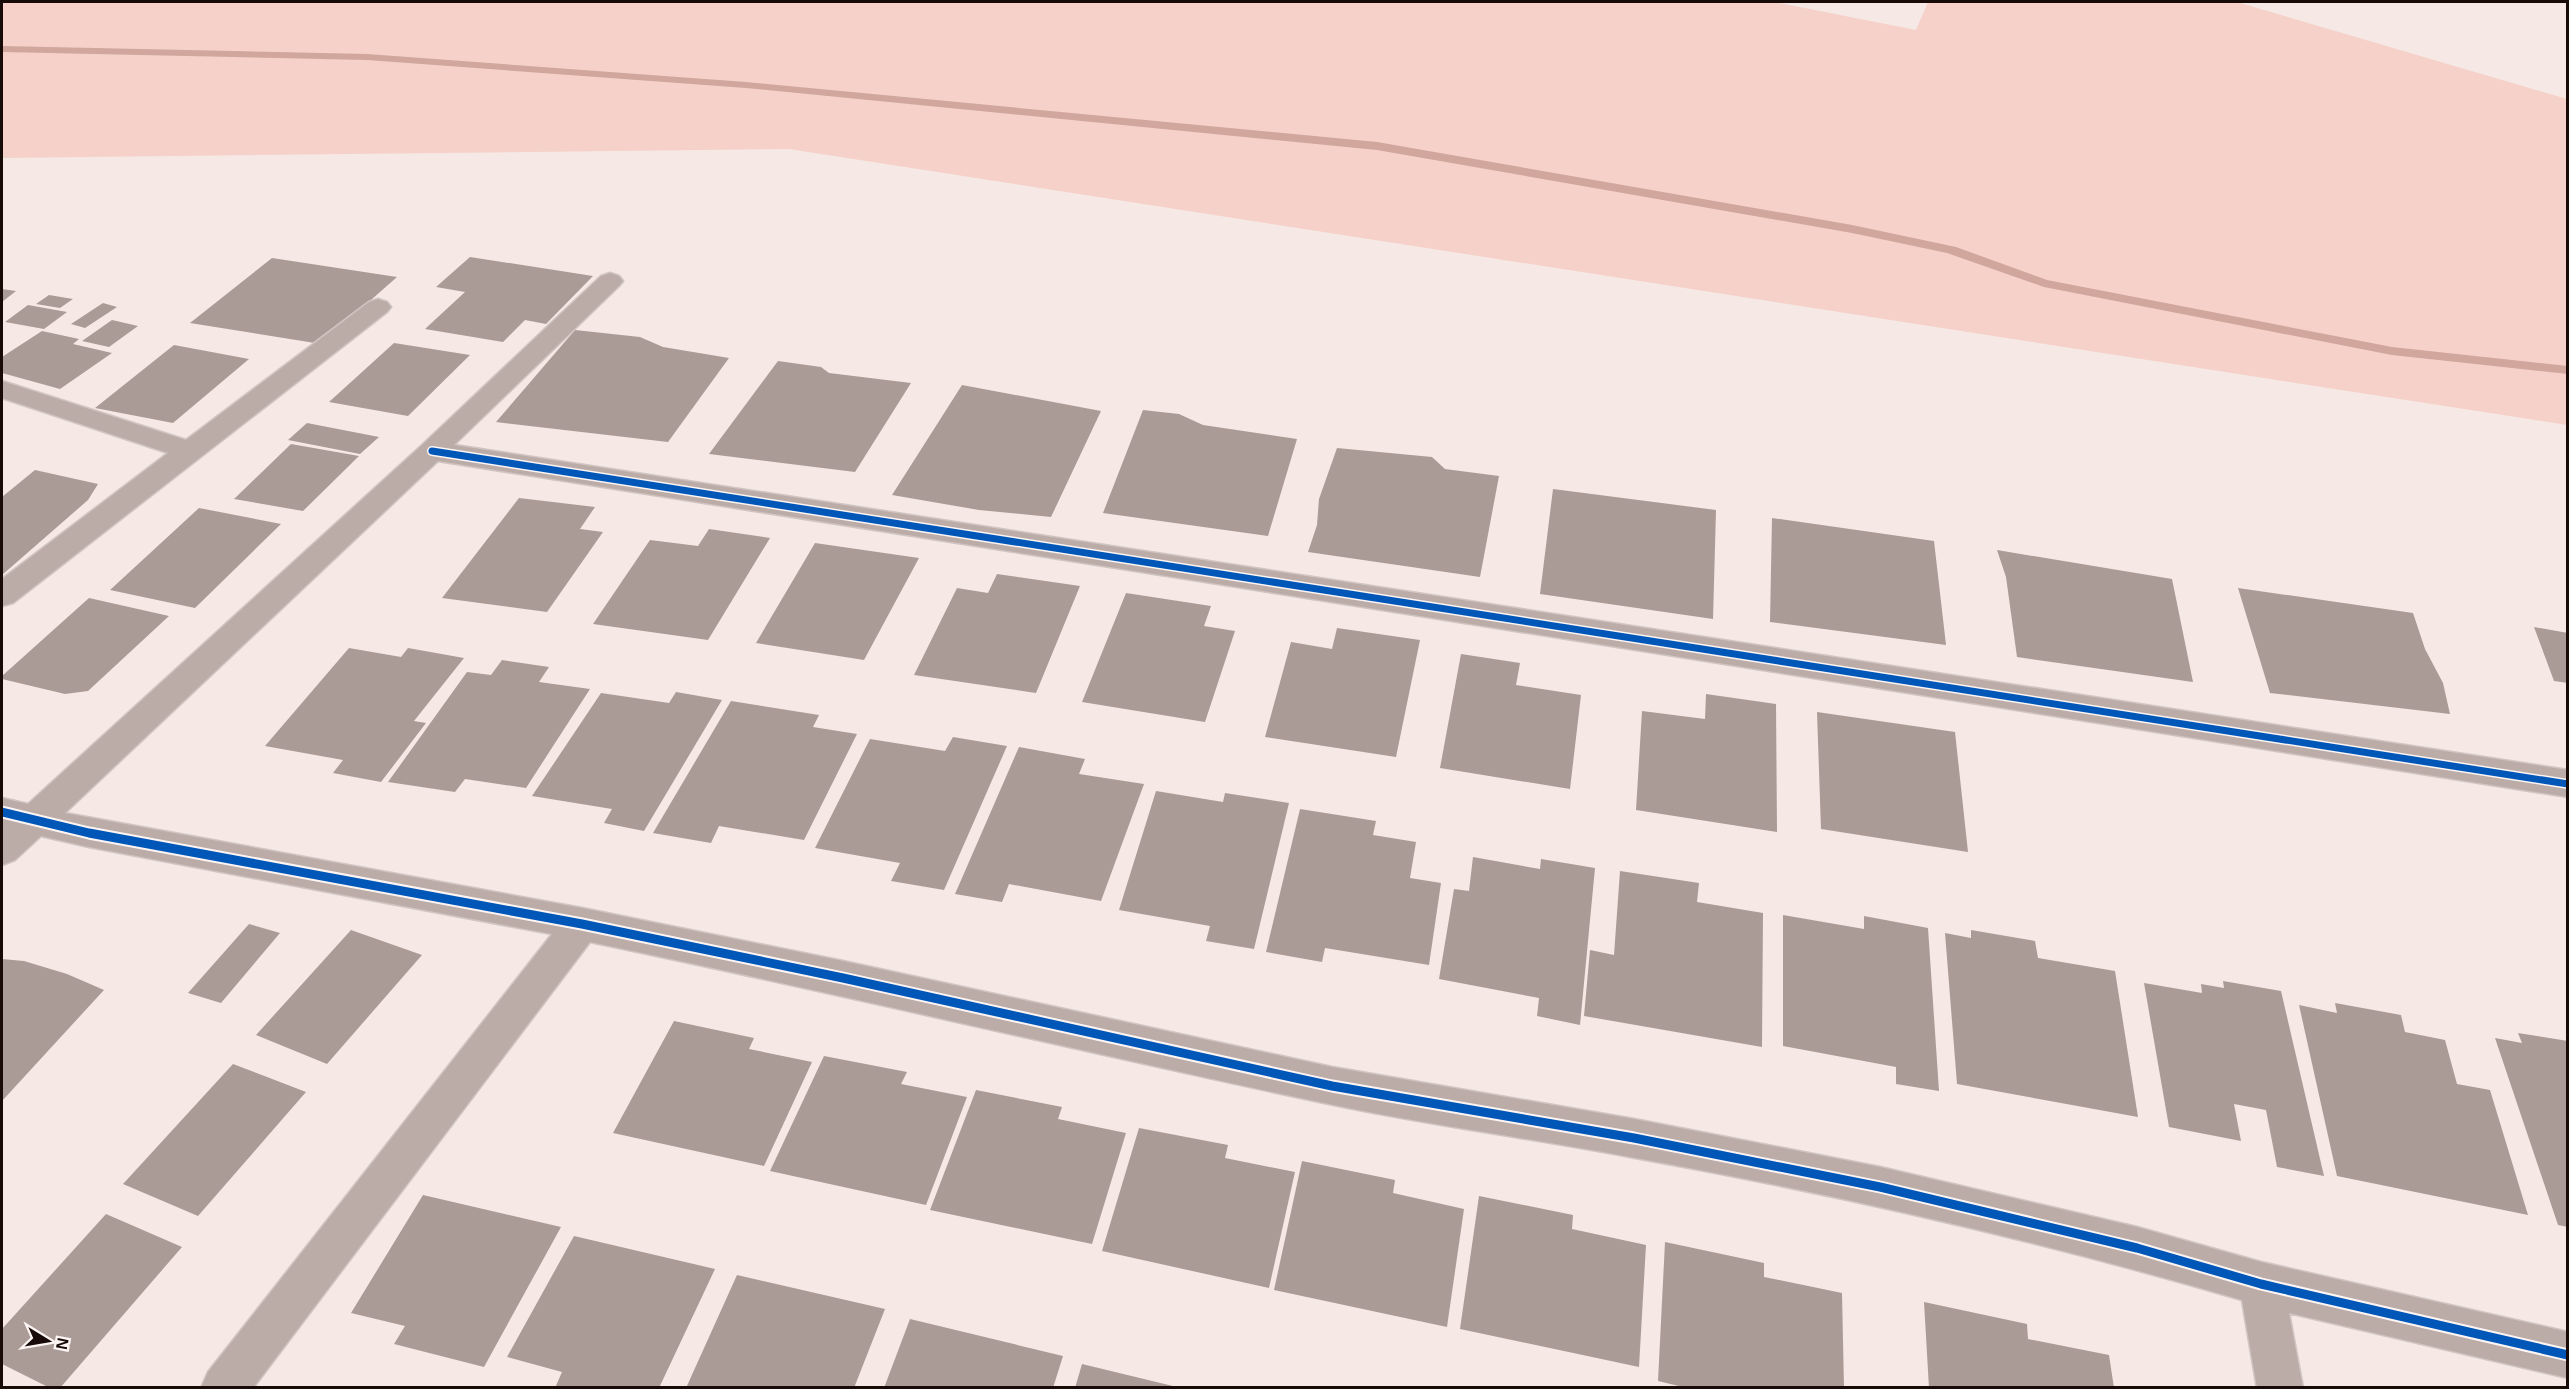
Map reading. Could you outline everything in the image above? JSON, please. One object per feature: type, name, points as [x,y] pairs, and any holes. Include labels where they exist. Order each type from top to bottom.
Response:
[{"type":"street","points":[[2,850],[17,816],[432,451],[610,281]]},
{"type":"street","points":[[2,595],[188,450],[378,307]]},
{"type":"street","points":[[2,389],[188,450]]},
{"type":"street","points":[[432,451],[2568,784]]},
{"type":"street","points":[[17,816],[89,833],[582,924],[843,978],[1332,1086],[1634,1138],[1880,1187],[2137,1248],[2261,1284],[2568,1356]]},
{"type":"street","points":[[235,1385],[582,924]]},
{"type":"street","points":[[2261,1284],[2280,1388]]},
{"type":"shaded area","points":[[2,2],[1774,2],[1916,30],[1928,2],[2237,2],[2567,99],[2567,425],[789,149],[2,158]]},
{"type":"building","points":[[470,257],[593,276],[546,324],[525,320],[503,342],[425,329],[465,292],[436,287]]},
{"type":"building","points":[[272,258],[397,277],[321,344],[190,323]]},
{"type":"building","points":[[2,289],[16,291],[2,302]]},
{"type":"building","points":[[49,295],[73,299],[60,308],[36,304]]},
{"type":"building","points":[[103,303],[117,307],[85,328],[71,324]]},
{"type":"building","points":[[28,305],[67,312],[44,329],[5,322]]},
{"type":"building","points":[[112,320],[138,326],[109,347],[82,341]]},
{"type":"building","points":[[575,330],[640,337],[663,347],[729,358],[668,442],[496,422]]},
{"type":"building","points":[[42,331],[79,339],[73,344],[112,353],[60,389],[2,373],[2,357]]},
{"type":"building","points":[[394,343],[470,355],[408,416],[329,402]]},
{"type":"building","points":[[174,345],[249,359],[173,423],[95,408]]},
{"type":"building","points":[[778,361],[821,367],[829,373],[911,383],[855,472],[709,454]]},
{"type":"building","points":[[962,385],[1101,411],[1051,517],[979,510],[892,495]]},
{"type":"building","points":[[1143,410],[1179,414],[1203,425],[1297,439],[1268,536],[1103,513]]},
{"type":"building","points":[[307,423],[379,437],[360,454],[288,440]]},
{"type":"building","points":[[291,444],[359,456],[303,511],[234,499]]},
{"type":"building","points":[[1337,448],[1432,457],[1445,469],[1499,476],[1480,577],[1308,552],[1317,525],[1319,499]]},
{"type":"building","points":[[35,470],[98,484],[88,500],[2,575],[2,497]]},
{"type":"building","points":[[1553,489],[1716,510],[1713,619],[1540,594]]},
{"type":"building","points":[[519,498],[595,507],[580,529],[603,532],[547,612],[442,598]]},
{"type":"building","points":[[199,508],[281,524],[195,608],[110,590]]},
{"type":"building","points":[[1772,518],[1934,541],[1946,645],[1770,622]]},
{"type":"building","points":[[709,529],[770,538],[708,640],[593,624],[650,540],[698,546]]},
{"type":"building","points":[[815,543],[919,558],[864,660],[756,643]]},
{"type":"building","points":[[1997,550],[2172,579],[2193,682],[2017,657],[2006,577]]},
{"type":"building","points":[[997,574],[1080,586],[1036,693],[914,675],[957,588],[988,593]]},
{"type":"building","points":[[2238,588],[2413,613],[2425,649],[2443,683],[2450,714],[2270,693]]},
{"type":"building","points":[[1126,593],[1211,606],[1204,626],[1235,631],[1205,722],[1082,702]]},
{"type":"building","points":[[89,598],[169,616],[88,691],[65,694],[2,679],[2,676]]},
{"type":"building","points":[[2534,627],[2568,633],[2568,683],[2554,681]]},
{"type":"building","points":[[1337,628],[1420,640],[1396,757],[1265,737],[1291,642],[1332,649]]},
{"type":"building","points":[[349,648],[401,657],[408,648],[464,658],[414,721],[426,723],[381,782],[333,773],[343,760],[265,746]]},
{"type":"building","points":[[1461,654],[1520,663],[1516,685],[1581,695],[1570,789],[1440,768]]},
{"type":"building","points":[[502,660],[549,667],[539,682],[590,689],[526,788],[465,779],[455,792],[388,782],[467,672],[491,675]]},
{"type":"building","points":[[676,692],[722,700],[644,831],[604,823],[612,809],[532,796],[601,693],[669,703]]},
{"type":"building","points":[[1706,694],[1776,704],[1777,832],[1636,810],[1642,711],[1705,719]]},
{"type":"building","points":[[731,701],[819,715],[813,727],[857,734],[804,840],[719,826],[711,843],[653,833]]},
{"type":"building","points":[[1817,712],[1955,732],[1968,852],[1821,829]]},
{"type":"building","points":[[953,737],[1007,746],[944,890],[891,881],[900,863],[815,848],[870,739],[945,751]]},
{"type":"building","points":[[1019,747],[1085,759],[1079,774],[1144,784],[1101,901],[1009,884],[1002,902],[955,894]]},
{"type":"building","points":[[1156,791],[1223,802],[1225,793],[1289,803],[1254,949],[1206,941],[1210,926],[1119,910]]},
{"type":"building","points":[[1300,809],[1376,821],[1373,835],[1416,842],[1410,878],[1441,883],[1429,965],[1325,948],[1322,962],[1266,952]]},
{"type":"building","points":[[1473,857],[1540,869],[1541,859],[1595,868],[1580,1025],[1537,1016],[1539,998],[1439,979],[1454,889],[1469,891]]},
{"type":"building","points":[[1620,871],[1699,883],[1697,902],[1763,913],[1762,1047],[1584,1016],[1590,950],[1614,955]]},
{"type":"building","points":[[1783,915],[1864,929],[1864,916],[1928,928],[1939,1091],[1896,1084],[1896,1067],[1783,1046]]},
{"type":"building","points":[[249,924],[280,933],[221,1003],[188,993]]},
{"type":"building","points":[[351,930],[422,955],[327,1064],[256,1035]]},
{"type":"building","points":[[1971,930],[2035,941],[2038,958],[2115,971],[2138,1117],[1957,1084],[1945,933],[1971,938]]},
{"type":"building","points":[[2,959],[24,961],[67,974],[104,990],[2,1101]]},
{"type":"building","points":[[2223,981],[2281,991],[2324,1176],[2277,1167],[2266,1110],[2234,1104],[2241,1141],[2169,1127],[2144,983],[2202,993],[2201,984],[2224,988]]},
{"type":"building","points":[[2335,1003],[2401,1015],[2405,1032],[2445,1040],[2457,1084],[2490,1090],[2528,1215],[2337,1176],[2299,1005],[2337,1013]]},
{"type":"building","points":[[674,1021],[754,1038],[749,1049],[812,1062],[764,1166],[613,1133]]},
{"type":"building","points":[[2518,1033],[2568,1041],[2568,1227],[2558,1225],[2495,1038],[2522,1043]]},
{"type":"building","points":[[824,1056],[907,1072],[901,1084],[967,1097],[926,1205],[770,1171]]},
{"type":"building","points":[[233,1064],[306,1092],[198,1216],[123,1184]]},
{"type":"building","points":[[976,1090],[1062,1107],[1058,1119],[1126,1133],[1092,1244],[930,1210]]},
{"type":"building","points":[[1139,1128],[1228,1145],[1225,1158],[1295,1172],[1269,1288],[1102,1251]]},
{"type":"building","points":[[1302,1161],[1395,1180],[1393,1193],[1464,1209],[1447,1327],[1274,1290]]},
{"type":"building","points":[[423,1195],[561,1227],[484,1367],[394,1344],[405,1326],[351,1313]]},
{"type":"building","points":[[1479,1196],[1573,1215],[1572,1229],[1646,1245],[1639,1367],[1460,1329]]},
{"type":"building","points":[[106,1214],[182,1247],[60,1388],[50,1388],[2,1364],[2,1329]]},
{"type":"building","points":[[574,1236],[715,1269],[659,1388],[555,1388],[562,1372],[507,1357]]},
{"type":"building","points":[[1665,1242],[1764,1263],[1764,1277],[1842,1293],[1844,1388],[1687,1388],[1658,1381]]},
{"type":"building","points":[[737,1275],[885,1309],[854,1388],[686,1388]]},
{"type":"building","points":[[1924,1302],[2027,1324],[2028,1339],[2109,1355],[2114,1388],[1929,1388]]},
{"type":"building","points":[[910,1319],[1063,1356],[1053,1388],[884,1388]]},
{"type":"building","points":[[1082,1364],[1177,1387],[1177,1388],[1075,1388]]},
{"type":"waterway","points":[[2,49],[367,57],[746,85],[1377,146],[1852,229],[1951,250],[2044,283],[2392,351],[2568,370]]},
{"type":"cycle path","points":[[432,451],[2568,784]]},
{"type":"cycle path","points":[[2,812],[89,833],[582,924],[843,978],[1332,1086],[1634,1138],[1880,1187],[2137,1248],[2261,1284],[2568,1355]]}]
